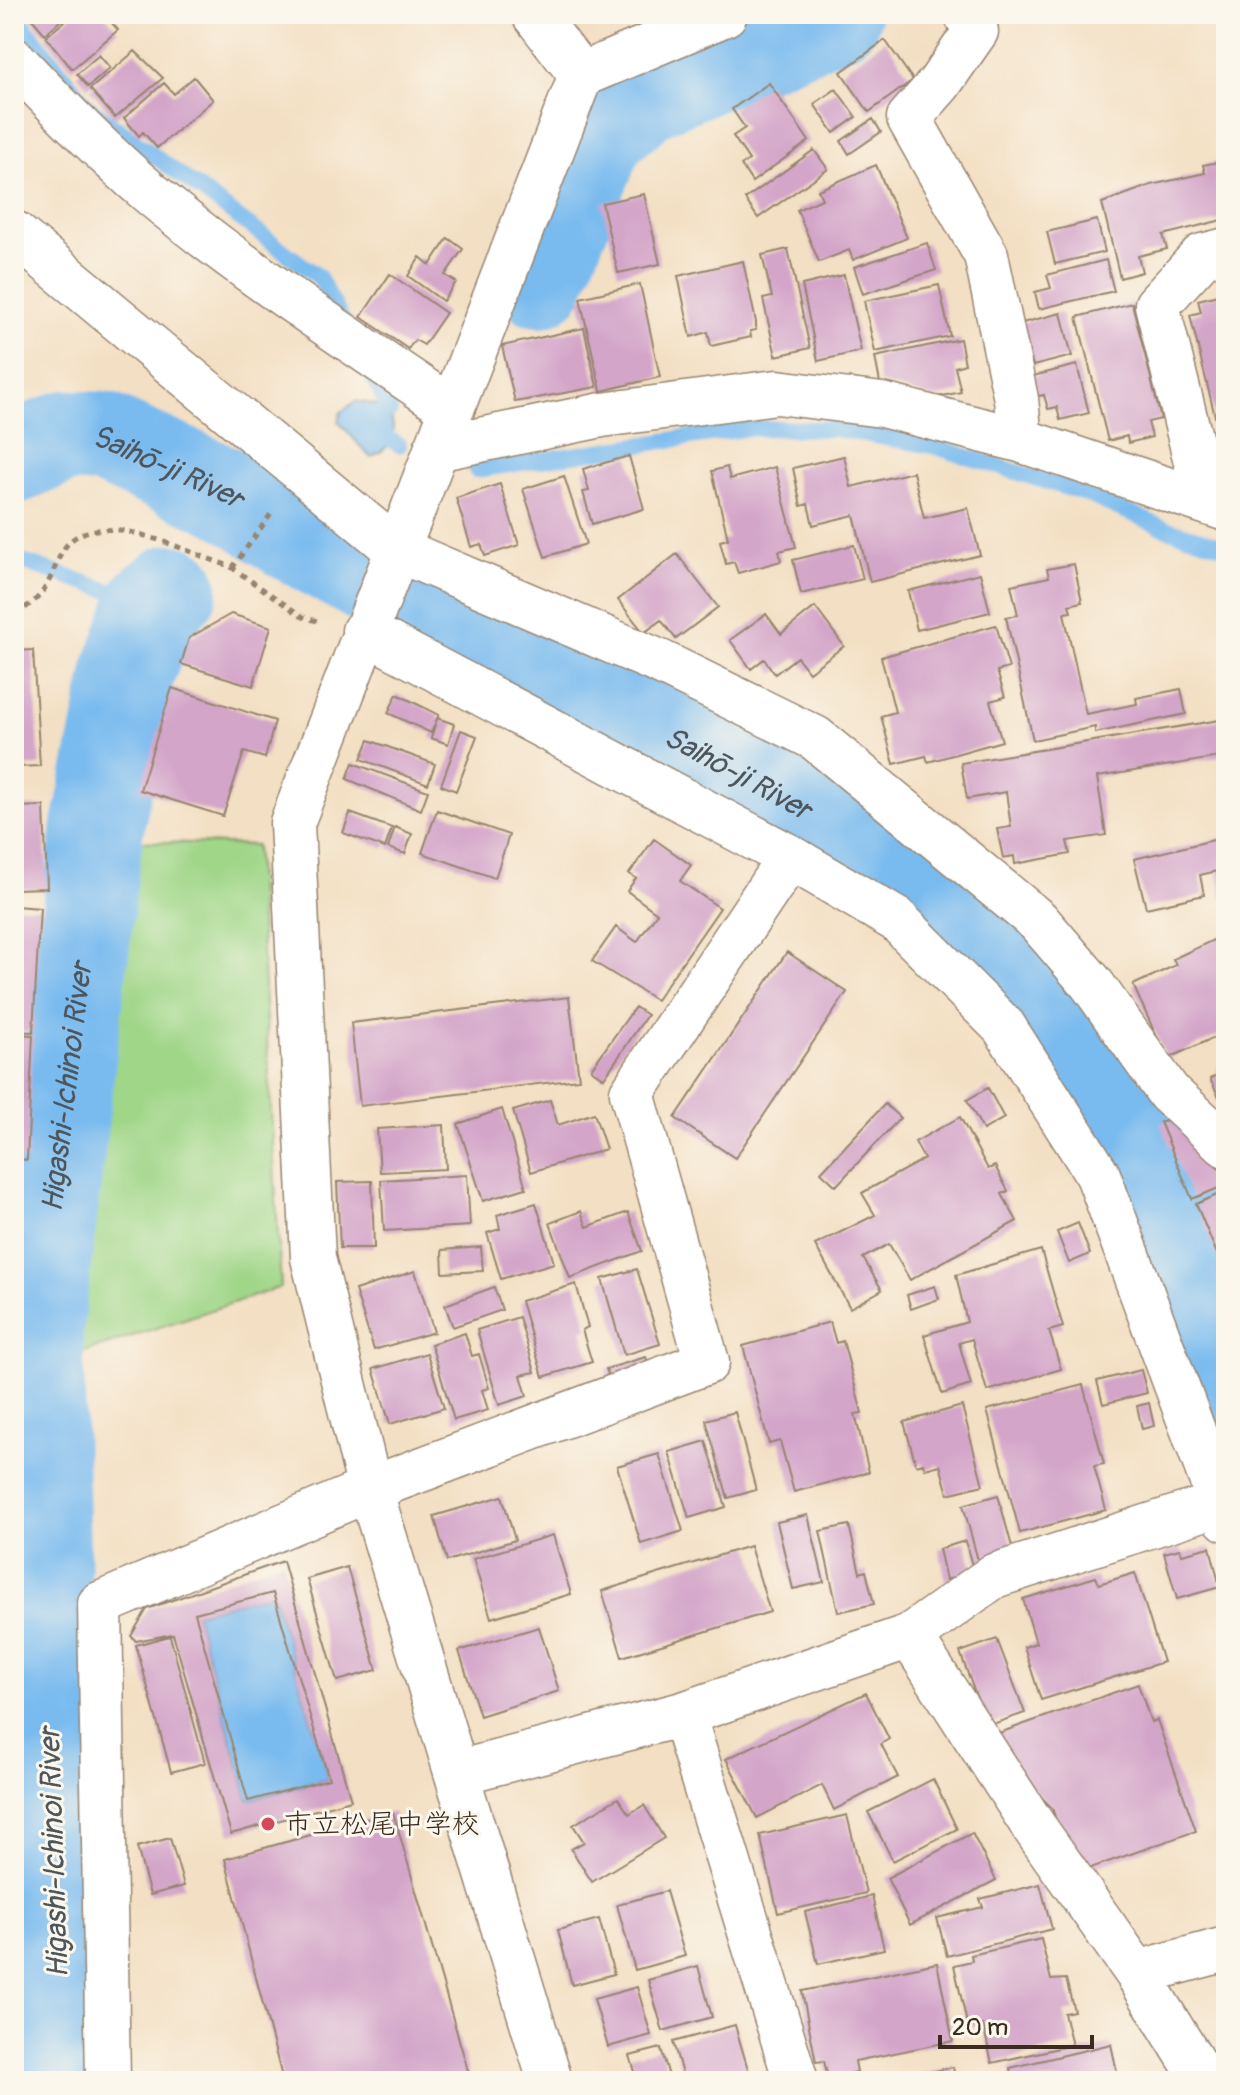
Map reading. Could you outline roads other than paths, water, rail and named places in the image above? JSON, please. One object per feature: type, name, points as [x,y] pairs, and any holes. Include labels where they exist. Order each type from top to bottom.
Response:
[{"type":"street","points":[[534,14],[581,75]]},
{"type":"street","points":[[550,2081],[370,1489],[313,1258],[292,823],[581,75],[725,14]]},
{"type":"street","points":[[966,14],[976,31],[939,84],[909,118],[986,255],[1016,399],[1020,440]]},
{"type":"street","points":[[14,60],[71,121],[150,192],[444,429],[602,415],[777,392],[882,405],[1020,440],[1216,505]]},
{"type":"street","points":[[14,233],[396,549],[660,662],[815,738],[1038,921],[1092,984],[1169,1093],[1226,1145]]},
{"type":"street","points":[[1216,505],[1157,305],[1202,256],[1226,250]]},
{"type":"street","points":[[364,631],[790,857],[897,920],[1004,1027],[1098,1175],[1224,1511],[994,1576],[910,1636],[683,1714],[457,1773]]},
{"type":"street","points":[[108,2081],[100,1604],[370,1489],[707,1362],[632,1093],[790,857]]},
{"type":"street","points":[[910,1636],[1034,1827],[1137,1973],[1204,2081]]},
{"type":"street","points":[[683,1714],[796,2081]]},
{"type":"street","points":[[1137,1973],[1226,1949]]},
{"type":"water","points":[[356,401],[383,406],[392,421],[389,442],[370,457],[338,421],[341,412]]},
{"type":"water","points":[[273,1593],[329,1779],[248,1801],[195,1613]]},
{"type":"waterway","points":[[15,14],[88,107],[319,277],[343,321]]},
{"type":"waterway","points":[[539,281],[600,133],[647,93],[835,14]]},
{"type":"waterway","points":[[367,366],[390,411]]},
{"type":"waterway","points":[[373,428],[399,445]]},
{"type":"waterway","points":[[476,470],[749,428],[836,429],[933,446],[1080,492],[1167,529],[1226,547]]},
{"type":"waterway","name":"Saihō-ji River","points":[[14,458],[67,436],[103,438],[233,496],[297,538],[450,624],[624,711],[838,828],[921,880],[1005,952],[1088,1063],[1140,1147],[1178,1240],[1226,1383]]},
{"type":"waterway","points":[[14,559],[153,605]]},
{"type":"waterway","name":"Higashi-Ichinoi River","points":[[61,2081],[37,1331],[98,827],[129,672],[153,605],[172,590]]},
{"type":"place","name":"市立松尾中学校","points":[[268,1824]]}]
